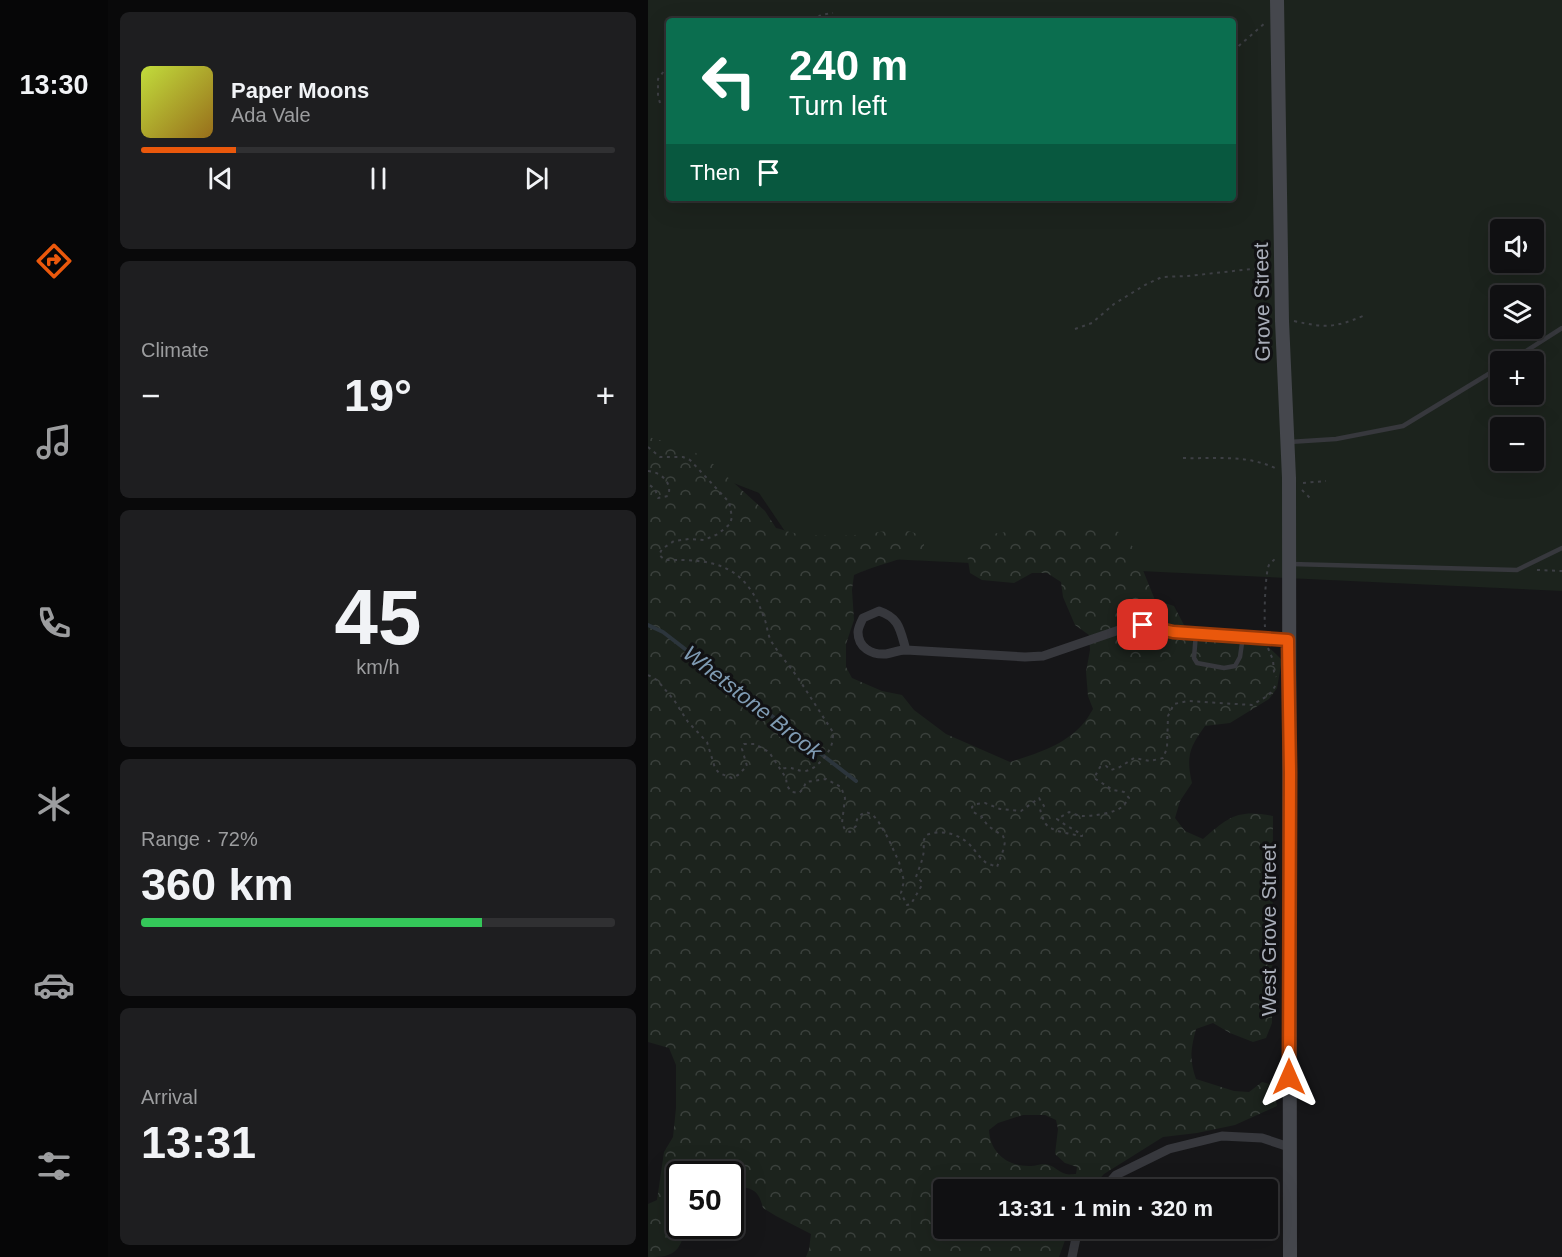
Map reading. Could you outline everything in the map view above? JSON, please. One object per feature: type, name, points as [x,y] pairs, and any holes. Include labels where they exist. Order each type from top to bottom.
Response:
[{"type":"main road","name":"Grove Street","points":[[1277,0],[1282,318],[1289,478],[1288,603]]},
{"type":"main road","name":"West Grove Street","points":[[1288,603],[1290,1257]]},
{"type":"street","points":[[906,650],[895,619],[879,611],[863,618],[858,631],[860,642],[868,651],[877,654],[906,650],[1043,656],[1122,629],[1143,625],[1173,632],[1288,640]]},
{"type":"street","points":[[1113,1179],[1116,1175],[1169,1149],[1222,1136],[1262,1138],[1289,1147]]},
{"type":"street","points":[[1072,1257],[1076,1239]]},
{"type":"lane","points":[[1526,351],[1562,328]]},
{"type":"lane","points":[[1287,442],[1336,439],[1403,426],[1490,373]]},
{"type":"lane","points":[[1289,564],[1517,570],[1562,548]]},
{"type":"lane","points":[[1196,633],[1194,658],[1197,663],[1224,668],[1235,666],[1240,657],[1243,636]]},
{"type":"path","points":[[816,18],[833,13]]},
{"type":"path","points":[[1236,48],[1251,34]]},
{"type":"path","points":[[660,103],[657,79],[666,71]]},
{"type":"path","points":[[1075,329],[1092,323],[1114,304],[1162,277],[1282,266]]},
{"type":"path","points":[[1282,318],[1316,326],[1329,326],[1343,324],[1364,316]]},
{"type":"path","points":[[648,447],[660,457],[683,457],[690,460],[729,502],[732,517],[730,524],[718,534],[704,540],[689,538],[674,541],[662,549],[659,555],[665,560],[719,564],[727,567],[744,582],[754,594],[773,644],[833,732],[831,747],[819,764],[801,771],[789,767],[780,769]]},
{"type":"path","points":[[1183,458],[1235,458],[1276,468],[1300,483],[1326,481]]},
{"type":"path","points":[[648,471],[655,471],[661,475],[668,483],[670,492],[668,496],[658,498],[655,489],[648,484]]},
{"type":"path","points":[[648,675],[657,680],[674,700],[688,722],[707,742],[715,768],[719,773],[732,778],[738,775],[747,765],[742,749],[744,744],[755,744],[769,752],[792,792],[799,793],[806,782],[826,779],[841,787],[845,798],[842,823],[846,830],[850,832],[856,826],[859,815],[866,812],[873,815],[888,838],[899,862],[904,881],[901,893],[907,904],[911,904],[922,885],[921,880],[916,876],[924,855],[923,842],[926,835],[946,833],[958,836],[972,846],[984,862],[997,867],[1005,841],[1003,836],[988,826],[981,816],[973,812],[972,807],[976,804],[986,803],[1000,809],[1021,811],[1039,798],[1044,806],[1040,809],[1048,826],[1082,836],[1057,819],[1069,812],[1088,816],[1120,809],[1129,798],[1124,792],[1113,790],[1094,778],[1100,767],[1106,766],[1111,770],[1134,758],[1150,761],[1163,758],[1167,748],[1168,716],[1174,704],[1188,701],[1252,705],[1269,695],[1277,680],[1273,660],[1268,650],[1264,617],[1267,572],[1270,563],[1277,557],[1289,564]]},
{"type":"path","points":[[1517,570],[1562,571]]},
{"type":"green space","points":[[648,0],[1562,0],[1562,591],[801,555],[759,493],[648,450]]},
{"type":"green space","points":[[648,437],[686,447],[712,463],[765,511],[776,528],[808,535],[855,535],[908,531],[924,538],[924,548],[854,575],[852,590],[854,620],[846,644],[846,667],[852,678],[882,691],[902,695],[914,710],[946,734],[1010,762],[1066,739],[1083,723],[1093,709],[1088,696],[1086,672],[1090,650],[1089,635],[1075,625],[1063,597],[1061,582],[1047,573],[1032,573],[1014,583],[982,580],[970,573],[967,554],[972,543],[990,534],[1079,524],[1119,532],[1134,548],[1155,600],[1174,606],[1194,644],[1216,631],[1228,629],[1254,637],[1282,660],[1277,688],[1269,699],[1230,723],[1205,726],[1190,753],[1189,766],[1192,783],[1180,801],[1175,818],[1185,831],[1203,839],[1227,820],[1242,814],[1273,816],[1272,1023],[1266,1038],[1253,1042],[1213,1023],[1196,1029],[1192,1066],[1196,1079],[1234,1091],[1249,1092],[1262,1082],[1274,1085],[1277,1106],[1235,1125],[1163,1137],[1099,1179],[933,1179],[933,1239],[1065,1239],[1059,1257],[806,1257],[811,1234],[763,1208],[756,1192],[744,1187],[744,1161],[666,1161],[666,1239],[682,1239],[678,1248],[669,1255],[648,1257],[648,1204],[657,1200],[664,1152],[673,1137],[676,1108],[676,1065],[669,1048],[648,1042]],"holes":[[[1023,1115],[1045,1115],[1056,1120],[1058,1129],[1055,1154],[1065,1163],[1077,1167],[1076,1174],[1066,1174],[1045,1164],[1031,1166],[1015,1164],[997,1152],[990,1138],[989,1130],[998,1123]]]},
{"type":"waterway","name":"Whetstone Brook","points":[[648,625],[663,632],[856,781]]},
{"type":"route","points":[[1143,625],[1173,632],[1288,640],[1289,1077]]}]
